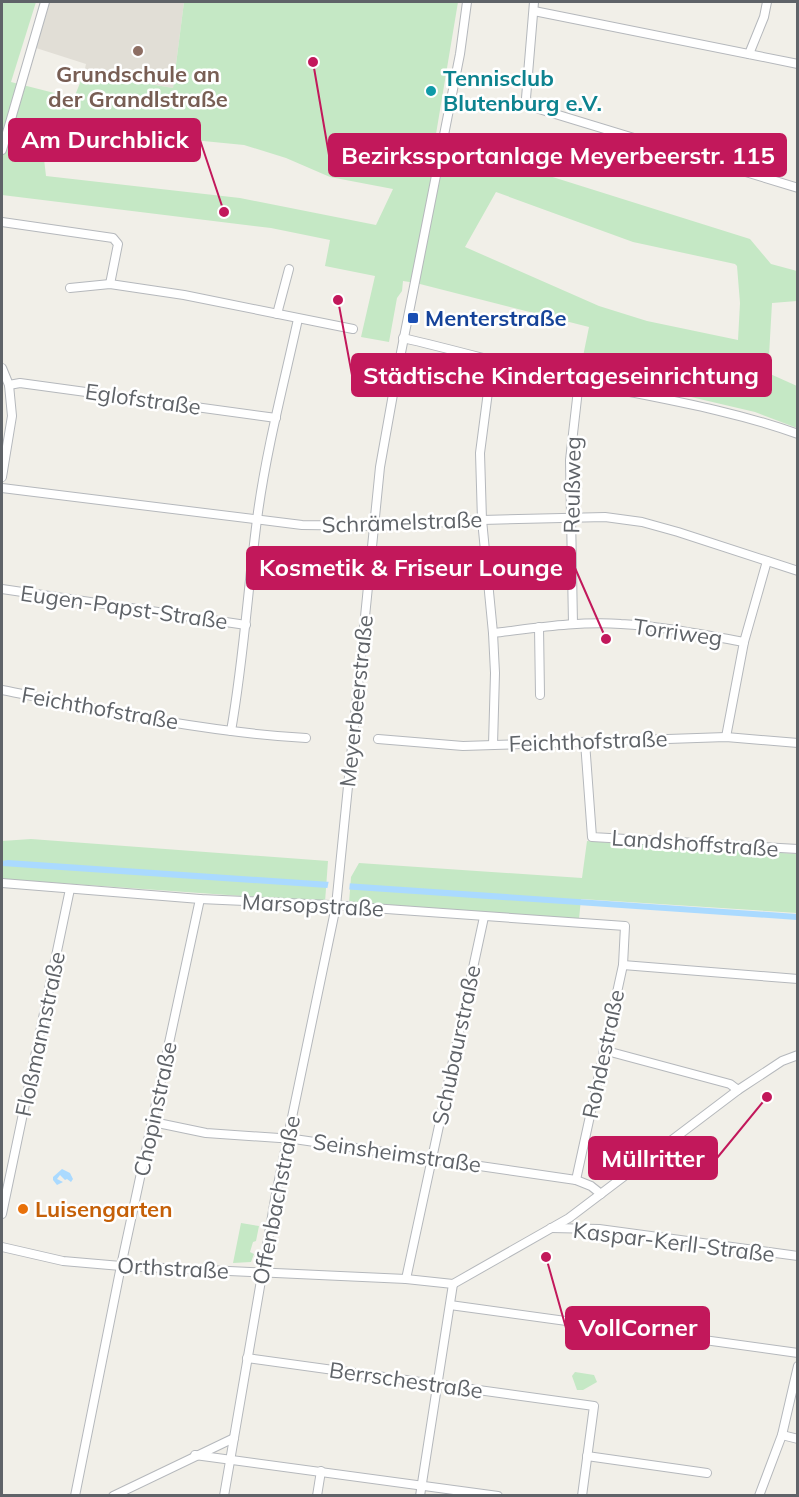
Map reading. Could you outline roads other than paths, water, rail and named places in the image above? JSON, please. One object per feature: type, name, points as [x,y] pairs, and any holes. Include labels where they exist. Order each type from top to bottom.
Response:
[{"type":"street","points":[[2,150],[45,2]]},
{"type":"street","name":"Meyerbeerstraße","points":[[336,906],[373,526],[388,417],[460,54],[467,2]]},
{"type":"street","points":[[749,54],[764,16],[766,2]]},
{"type":"street","points":[[798,64],[534,6],[526,98],[529,106],[798,188]]},
{"type":"street","points":[[2,222],[113,238],[118,244],[110,284]]},
{"type":"street","points":[[277,314],[289,268]]},
{"type":"street","points":[[70,288],[110,284],[184,295],[353,329]]},
{"type":"street","points":[[231,731],[240,682],[257,521],[276,418],[298,319]]},
{"type":"street","points":[[403,338],[579,381],[719,410],[798,434]]},
{"type":"street","points":[[492,361],[480,453],[482,520],[495,673],[493,746]]},
{"type":"street","points":[[2,368],[9,385],[12,416],[5,437],[2,477]]},
{"type":"street","name":"Reußweg","points":[[573,624],[570,460],[579,381]]},
{"type":"street","name":"Eglofstraße","points":[[9,385],[20,383],[79,390],[276,418]]},
{"type":"street","name":"Schrämelstraße","points":[[2,488],[302,525],[373,526],[605,517],[642,522],[798,571]]},
{"type":"street","points":[[726,737],[744,642],[767,561]]},
{"type":"street","name":"Eugen-Papst-Straße","points":[[2,590],[246,625]]},
{"type":"street","name":"Torriweg","points":[[493,633],[573,624],[622,624],[744,642]]},
{"type":"street","points":[[539,627],[540,695]]},
{"type":"street","name":"Feichthofstraße","points":[[2,690],[118,714],[231,731],[306,738]]},
{"type":"street","name":"Feichthofstraße","points":[[378,739],[463,746],[726,737],[798,743]]},
{"type":"street","name":"Landshoffstraße","points":[[585,742],[592,837],[798,849]]},
{"type":"street","name":"Marsopstraße","points":[[2,883],[200,899],[625,926]]},
{"type":"street","name":"Floßmannstraße","points":[[2,1214],[70,889]]},
{"type":"street","name":"Chopinstraße","points":[[75,1496],[121,1266],[200,899]]},
{"type":"street","name":"Offenbachstraße","points":[[224,1496],[286,1138],[336,906]]},
{"type":"street","name":"Schubaurstraße","points":[[406,1279],[484,917]]},
{"type":"street","name":"Rohdestraße","points":[[576,1180],[623,965],[625,926]]},
{"type":"street","points":[[623,965],[798,979]]},
{"type":"street","points":[[603,1050],[730,1084],[738,1090]]},
{"type":"street","points":[[420,1496],[453,1284],[550,1228],[601,1194],[738,1090],[782,1061],[798,1055]]},
{"type":"street","name":"Seinsheimstraße","points":[[153,1122],[206,1133],[286,1138],[576,1180],[591,1186],[601,1194]]},
{"type":"street","name":"Kaspar-Kerll-Straße","points":[[550,1228],[599,1229],[798,1256]]},
{"type":"street","name":"Orthstraße","points":[[2,1247],[63,1260],[121,1266],[406,1279],[453,1284]]},
{"type":"street","points":[[450,1305],[798,1353]]},
{"type":"street","name":"Berrschestraße","points":[[247,1358],[594,1406],[587,1456]]},
{"type":"street","points":[[759,1496],[782,1436],[798,1365]]},
{"type":"street","points":[[782,1436],[798,1438]]},
{"type":"street","points":[[113,1496],[234,1438]]},
{"type":"street","points":[[195,1455],[498,1496]]},
{"type":"street","points":[[582,1496],[587,1456],[707,1473]]},
{"type":"street","points":[[318,1496],[321,1471]]},
{"type":"water","points":[[2,861],[797,914],[797,920],[2,866]]},
{"type":"water","points":[[62,1169],[70,1173],[73,1179],[71,1182],[60,1175],[57,1179],[63,1182],[57,1185],[53,1177]]},
{"type":"place","name":"Grundschule an der Grandlstraße","points":[[138,51]]},
{"type":"place","name":"Bezirkssportanlage Meyerbeerstr. 115","points":[[313,62]]},
{"type":"place","name":"Tennisclub Blutenburg e.V.","points":[[431,91]]},
{"type":"place","name":"Am Durchblick","points":[[224,212]]},
{"type":"place","name":"Städtische Kindertageseinrichtung","points":[[338,300]]},
{"type":"place","name":"Menterstraße","points":[[413,318]]},
{"type":"place","name":"Kosmetik & Friseur Lounge","points":[[606,639]]},
{"type":"place","name":"Müllritter","points":[[767,1097]]},
{"type":"place","name":"Luisengarten","points":[[23,1209]]},
{"type":"place","name":"VollCorner","points":[[546,1257]]}]
